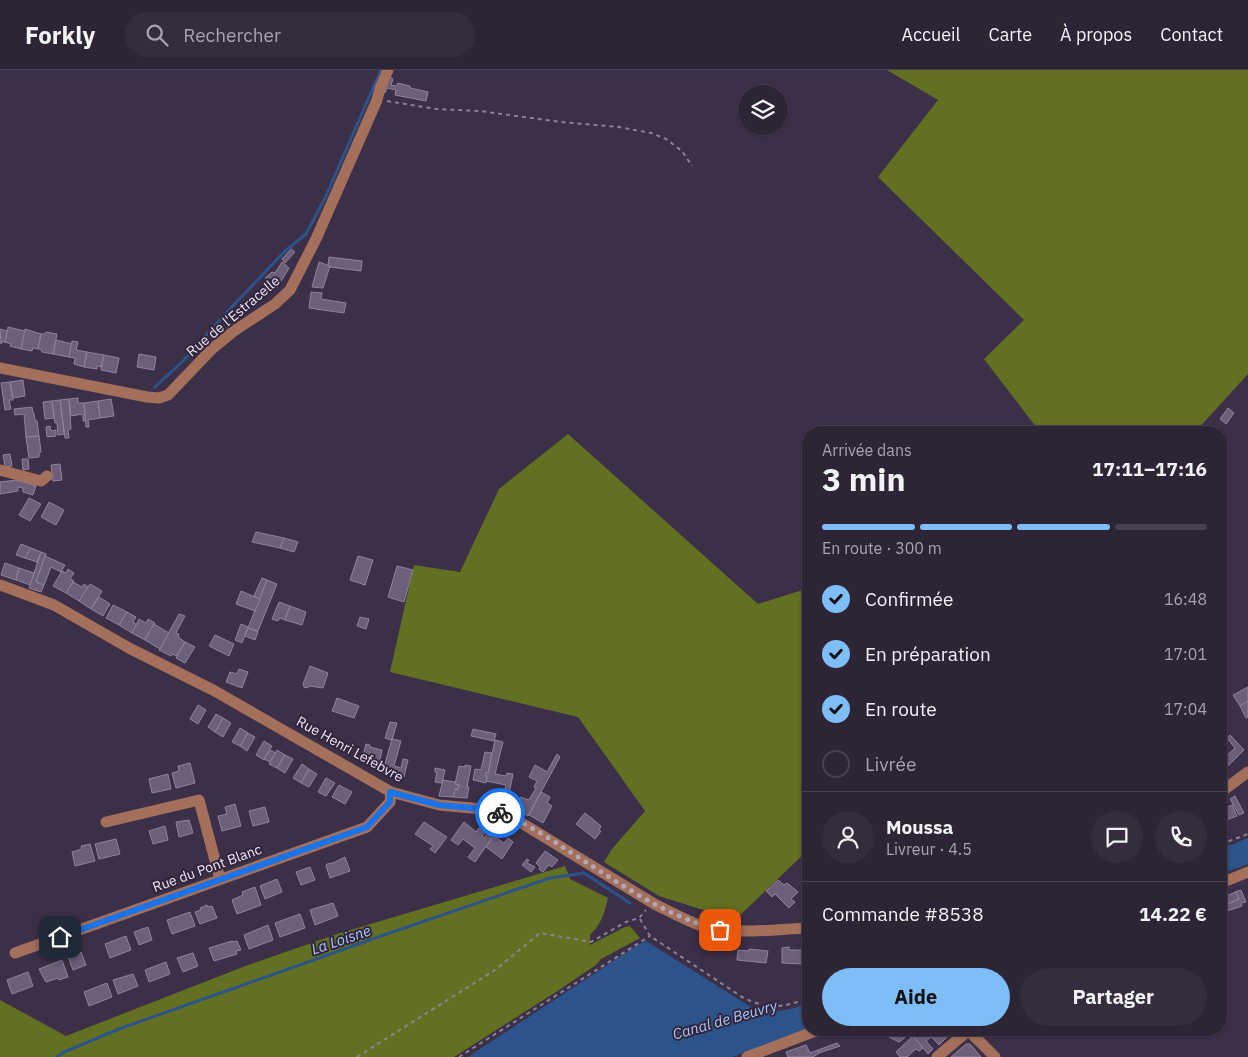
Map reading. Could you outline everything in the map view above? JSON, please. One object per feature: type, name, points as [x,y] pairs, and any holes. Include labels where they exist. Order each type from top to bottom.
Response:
[{"type":"street","name":"Rue de l'Estracelle","points":[[0,368],[147,397],[158,398],[168,395],[212,349],[234,331],[275,304],[290,290],[316,239],[377,100],[388,70]]},
{"type":"street","points":[[0,470],[42,481],[47,476]]},
{"type":"street","name":"Rue Henri Lefebvre","points":[[0,584],[54,605],[129,648],[221,695],[390,792],[439,805],[482,809],[515,819],[653,903],[701,925],[720,930],[802,928]]},
{"type":"street","points":[[1227,788],[1248,772]]},
{"type":"street","name":"Rue du Pont Blanc","points":[[15,953],[367,827],[390,802],[390,792]]},
{"type":"street","points":[[106,822],[199,800],[220,879]]},
{"type":"street","points":[[1227,881],[1248,872]]},
{"type":"street","points":[[747,1057],[802,1036]]},
{"type":"street","points":[[937,1057],[961,1036]]},
{"type":"street","points":[[974,1036],[995,1057]]},
{"type":"path","points":[[377,100],[436,109],[480,111],[561,122],[619,127],[651,133],[666,139],[682,151],[692,166]]},
{"type":"path","points":[[1227,842],[1248,834]]},
{"type":"path","points":[[357,1057],[495,970],[540,933],[590,942],[626,922],[640,918],[653,903]]},
{"type":"path","points":[[640,918],[650,936],[742,997],[758,1005],[785,1006],[802,1000]]},
{"type":"path","points":[[459,1057],[650,936]]},
{"type":"green space","points":[[887,70],[1248,70],[1248,374],[1200,426],[1035,426],[984,359],[1024,320],[878,177],[938,100]]},
{"type":"green space","points":[[568,434],[758,604],[802,590],[802,856],[735,920],[659,896],[604,862],[612,849],[645,811],[578,717],[390,672],[414,565],[460,572],[499,489]]},
{"type":"green space","points":[[565,866],[570,879],[608,898],[602,918],[590,935],[590,945],[630,926],[640,938],[601,959],[596,965],[559,990],[454,1057],[0,1057],[0,1000],[66,1036],[248,965],[337,934]]},
{"type":"water","points":[[1248,838],[1248,864],[1227,872],[1227,847]]},
{"type":"water","name":"Canal de Beuvry","points":[[646,941],[751,1007],[780,1011],[802,1005],[802,1032],[732,1057],[468,1057]]},
{"type":"building","points":[[387,76],[393,79],[391,85],[396,86],[398,83],[428,92],[426,101],[395,95],[396,90],[387,88],[385,93],[382,92]]},
{"type":"building","points":[[291,249],[295,252],[285,263],[282,259]]},
{"type":"building","points":[[329,257],[362,261],[361,271],[330,267],[328,265]]},
{"type":"building","points":[[282,262],[289,268],[277,288],[270,283],[272,279],[269,277],[265,278],[272,272],[275,273]]},
{"type":"building","points":[[319,262],[330,266],[323,288],[312,287]]},
{"type":"building","points":[[311,292],[322,293],[321,299],[346,303],[344,313],[309,308]]},
{"type":"building","points":[[8,327],[25,331],[21,349],[10,346],[11,344],[5,342]]},
{"type":"building","points":[[0,329],[7,331],[5,342],[1,342],[1,344]]},
{"type":"building","points":[[25,329],[41,334],[38,349],[33,348],[32,351],[21,349]]},
{"type":"building","points":[[46,332],[57,334],[53,354],[42,352],[42,350],[38,349],[41,334]]},
{"type":"building","points":[[56,340],[72,344],[69,357],[53,354]]},
{"type":"building","points":[[72,341],[78,342],[76,350],[87,352],[84,367],[74,364],[75,358],[69,357]]},
{"type":"building","points":[[87,352],[104,355],[101,367],[97,366],[97,369],[84,367]]},
{"type":"building","points":[[139,354],[156,357],[154,370],[137,367]]},
{"type":"building","points":[[104,355],[119,358],[116,373],[101,370]]},
{"type":"building","points":[[23,380],[25,396],[13,398],[10,382]]},
{"type":"building","points":[[10,382],[13,400],[9,400],[11,409],[5,410],[1,383]]},
{"type":"building","points":[[78,398],[78,403],[84,403],[86,421],[83,421],[83,414],[71,416],[69,399]]},
{"type":"building","points":[[69,399],[71,429],[68,430],[69,438],[65,438],[60,400]]},
{"type":"building","points":[[111,399],[114,416],[100,418],[98,401]]},
{"type":"building","points":[[60,400],[64,434],[58,435],[52,401]]},
{"type":"building","points":[[52,401],[54,418],[45,419],[43,402]]},
{"type":"building","points":[[98,401],[100,418],[88,420],[89,427],[86,427],[84,403]]},
{"type":"building","points":[[32,407],[35,420],[37,421],[39,436],[26,437],[24,414],[15,415],[14,409]]},
{"type":"building","points":[[1228,408],[1234,413],[1226,424],[1220,419]]},
{"type":"building","points":[[50,426],[51,431],[56,430],[56,436],[47,437],[46,427]]},
{"type":"building","points":[[39,436],[41,452],[39,457],[29,458],[26,437]]},
{"type":"building","points":[[10,454],[12,466],[5,467],[3,455]]},
{"type":"building","points":[[22,459],[28,459],[29,469],[23,470]]},
{"type":"building","points":[[60,464],[62,480],[53,481],[51,465]]},
{"type":"building","points":[[17,480],[36,486],[33,495],[23,492],[23,488],[18,487],[18,491],[0,494],[0,482]]},
{"type":"building","points":[[29,498],[41,504],[30,521],[19,515]]},
{"type":"building","points":[[49,502],[64,510],[56,525],[41,517]]},
{"type":"building","points":[[256,532],[284,538],[280,548],[252,542]]},
{"type":"building","points":[[284,538],[298,542],[294,552],[280,548]]},
{"type":"building","points":[[21,544],[31,548],[25,558],[16,555]]},
{"type":"building","points":[[31,548],[41,552],[37,562],[25,558]]},
{"type":"building","points":[[41,552],[46,554],[36,582],[44,585],[41,592],[29,588]]},
{"type":"building","points":[[45,556],[65,565],[61,572],[51,567],[44,585],[36,582]]},
{"type":"building","points":[[358,556],[373,560],[365,585],[350,580]]},
{"type":"building","points":[[5,563],[19,568],[16,580],[1,575]]},
{"type":"building","points":[[397,566],[413,570],[404,602],[388,597]]},
{"type":"building","points":[[19,568],[34,573],[30,585],[16,580]]},
{"type":"building","points":[[68,569],[74,573],[70,579],[74,581],[66,593],[53,586],[62,571],[66,573]]},
{"type":"building","points":[[262,578],[267,580],[260,599],[254,596]]},
{"type":"building","points":[[267,580],[277,584],[258,631],[248,628]]},
{"type":"building","points":[[73,582],[82,587],[84,584],[88,587],[79,601],[66,593]]},
{"type":"building","points":[[90,584],[102,591],[91,609],[79,601]]},
{"type":"building","points":[[241,591],[260,599],[255,611],[236,604]]},
{"type":"building","points":[[99,597],[110,604],[103,616],[91,609]]},
{"type":"building","points":[[279,602],[290,606],[285,620],[280,618],[278,621],[272,619]]},
{"type":"building","points":[[113,605],[127,612],[119,625],[106,618]]},
{"type":"building","points":[[290,606],[306,612],[302,625],[285,620]]},
{"type":"building","points":[[127,612],[136,617],[133,622],[137,625],[132,633],[119,625]]},
{"type":"building","points":[[179,614],[185,616],[176,633],[185,642],[177,656],[172,654],[171,656],[159,650]]},
{"type":"building","points":[[360,617],[369,619],[366,629],[357,626]]},
{"type":"building","points":[[139,619],[146,623],[148,619],[155,623],[145,640],[132,633]]},
{"type":"building","points":[[154,624],[169,633],[160,649],[145,640]]},
{"type":"building","points":[[241,624],[248,627],[242,643],[235,640]]},
{"type":"building","points":[[248,628],[258,632],[255,640],[245,636]]},
{"type":"building","points":[[215,635],[234,644],[229,656],[209,646]]},
{"type":"building","points":[[185,642],[195,647],[185,663],[176,658]]},
{"type":"building","points":[[310,666],[328,673],[323,688],[304,687],[303,684]]},
{"type":"building","points":[[239,669],[248,672],[242,688],[226,682],[230,672],[237,674]]},
{"type":"building","points":[[1248,687],[1248,701],[1240,706],[1233,695]]},
{"type":"building","points":[[337,698],[359,706],[354,718],[332,711]]},
{"type":"building","points":[[1248,701],[1248,717],[1246,718],[1240,706]]},
{"type":"building","points":[[198,705],[206,710],[198,724],[190,719]]},
{"type":"building","points":[[216,714],[223,718],[215,732],[208,727]]},
{"type":"building","points":[[223,718],[231,723],[223,737],[215,732]]},
{"type":"building","points":[[390,722],[397,723],[392,740],[385,738]]},
{"type":"building","points":[[240,728],[248,733],[240,746],[232,742]]},
{"type":"building","points":[[473,729],[496,734],[494,741],[471,736]]},
{"type":"building","points":[[248,733],[255,737],[247,751],[240,746]]},
{"type":"building","points":[[1230,735],[1244,750],[1228,766],[1227,755],[1235,748],[1227,738]]},
{"type":"building","points":[[392,739],[401,741],[394,766],[401,768],[403,759],[408,760],[404,777],[383,771]]},
{"type":"building","points":[[495,740],[503,742],[495,774],[506,776],[507,773],[513,774],[507,804],[502,801],[506,785],[486,781],[487,776],[485,776],[486,772],[488,773]]},
{"type":"building","points":[[264,741],[272,746],[264,760],[256,755]]},
{"type":"building","points":[[366,744],[382,750],[379,765],[362,760]]},
{"type":"building","points":[[270,750],[276,753],[270,762],[264,759]]},
{"type":"building","points":[[277,750],[285,755],[277,768],[269,764]]},
{"type":"building","points":[[485,752],[492,753],[488,773],[486,772],[485,776],[487,776],[486,783],[473,780],[475,769],[481,770]]},
{"type":"building","points":[[557,754],[560,757],[528,816],[514,808],[520,797],[529,800],[536,788],[534,787],[537,781],[529,777],[535,765],[547,772]]},
{"type":"building","points":[[285,755],[293,759],[285,773],[277,768]]},
{"type":"building","points":[[190,763],[195,783],[176,788],[172,773],[179,771],[178,766]]},
{"type":"building","points":[[302,764],[309,769],[301,783],[293,778]]},
{"type":"building","points":[[465,765],[471,766],[467,798],[453,797],[455,789],[458,789],[459,785],[455,784],[459,766],[465,767]]},
{"type":"building","points":[[435,768],[445,770],[442,783],[435,782],[437,772],[435,772]]},
{"type":"building","points":[[309,769],[317,774],[309,787],[301,783]]},
{"type":"building","points":[[168,774],[171,789],[152,793],[149,779]]},
{"type":"building","points":[[326,778],[335,783],[326,796],[318,792]]},
{"type":"building","points":[[443,780],[455,782],[455,784],[459,785],[458,789],[455,789],[453,797],[439,796]]},
{"type":"building","points":[[339,785],[352,792],[345,804],[332,797]]},
{"type":"building","points":[[541,792],[550,797],[547,803],[552,806],[543,823],[529,815]]},
{"type":"building","points":[[1235,796],[1244,813],[1239,815],[1230,799]]},
{"type":"building","points":[[235,804],[241,826],[222,831],[218,816],[227,814],[225,807]]},
{"type":"building","points":[[1232,805],[1237,816],[1227,820],[1227,807]]},
{"type":"building","points":[[265,807],[269,822],[253,826],[249,811]]},
{"type":"building","points":[[585,813],[601,826],[599,830],[601,831],[595,839],[576,824]]},
{"type":"building","points":[[189,820],[193,833],[179,837],[176,822]]},
{"type":"building","points":[[424,822],[447,837],[435,853],[430,849],[433,846],[415,834]]},
{"type":"building","points":[[464,822],[476,832],[479,828],[485,833],[482,836],[484,838],[487,834],[492,838],[475,862],[468,857],[475,848],[463,839],[458,845],[451,840]]},
{"type":"building","points":[[165,826],[168,840],[153,844],[149,831]]},
{"type":"building","points":[[494,836],[504,843],[508,838],[513,842],[502,859],[486,847]]},
{"type":"building","points":[[116,839],[120,854],[99,859],[95,844]]},
{"type":"building","points":[[90,844],[95,861],[75,866],[72,852],[82,849],[81,846]]},
{"type":"building","points":[[545,851],[558,860],[552,867],[549,865],[543,872],[536,863]]},
{"type":"building","points":[[345,857],[350,871],[330,878],[327,864]]},
{"type":"building","points":[[527,859],[529,860],[527,863],[535,867],[531,872],[522,865]]},
{"type":"building","points":[[310,867],[315,880],[301,885],[296,872]]},
{"type":"building","points":[[277,879],[282,892],[265,899],[260,886]]},
{"type":"building","points":[[778,880],[784,885],[787,883],[798,892],[791,899],[795,902],[789,908],[775,894],[772,897],[766,891]]},
{"type":"building","points":[[255,887],[261,905],[237,914],[232,900],[243,895],[242,892]]},
{"type":"building","points":[[1241,890],[1246,902],[1241,903],[1242,906],[1227,911],[1227,904],[1239,899],[1235,892]]},
{"type":"building","points":[[1236,892],[1239,899],[1227,904],[1227,896]]},
{"type":"building","points":[[333,903],[338,916],[315,925],[310,910]]},
{"type":"building","points":[[207,905],[207,907],[212,906],[217,918],[200,924],[195,912]]},
{"type":"building","points":[[190,912],[195,926],[172,934],[167,920]]},
{"type":"building","points":[[300,914],[305,928],[280,937],[275,923]]},
{"type":"building","points":[[268,925],[273,940],[249,949],[244,935]]},
{"type":"building","points":[[148,927],[152,940],[139,945],[134,932]]},
{"type":"building","points":[[126,936],[131,950],[110,958],[105,944]]},
{"type":"building","points":[[237,941],[241,950],[236,951],[237,954],[214,961],[209,948]]},
{"type":"building","points":[[789,947],[789,950],[802,950],[802,964],[782,963],[782,948]]},
{"type":"building","points":[[749,949],[768,951],[766,963],[737,960],[738,950],[749,951]]},
{"type":"building","points":[[81,952],[86,965],[73,970],[68,957]]},
{"type":"building","points":[[193,953],[198,966],[183,972],[177,958]]},
{"type":"building","points":[[62,960],[68,977],[46,982],[39,969]]},
{"type":"building","points":[[166,962],[170,974],[149,982],[145,970]]},
{"type":"building","points":[[28,972],[33,986],[12,994],[7,980]]},
{"type":"building","points":[[133,974],[138,986],[118,994],[113,980]]},
{"type":"building","points":[[107,983],[112,997],[89,1006],[84,992]]},
{"type":"building","points":[[890,1036],[906,1036],[899,1042]]},
{"type":"building","points":[[913,1036],[931,1037],[926,1041],[933,1049],[928,1054]]},
{"type":"building","points":[[913,1036],[923,1048],[919,1051],[916,1049],[907,1057],[900,1057],[896,1052]]},
{"type":"building","points":[[931,1036],[946,1036],[939,1045]]},
{"type":"building","points":[[837,1043],[840,1046],[819,1053],[818,1050]]},
{"type":"building","points":[[966,1044],[970,1044],[981,1057],[951,1057]]},
{"type":"building","points":[[806,1045],[810,1053],[818,1050],[819,1053],[813,1057],[788,1057],[786,1052]]},
{"type":"waterway","points":[[155,387],[184,360],[285,251],[306,234],[325,198],[381,70]]},
{"type":"waterway","name":"La Loisne","points":[[57,1057],[64,1052],[119,1029],[550,878],[584,873],[630,903]]},
{"type":"way so far","points":[[500,813],[544,835],[656,905],[701,925],[720,930]]},
{"type":"route","points":[[60,937],[367,827],[390,802],[390,792],[439,805],[482,809],[500,813]]}]
